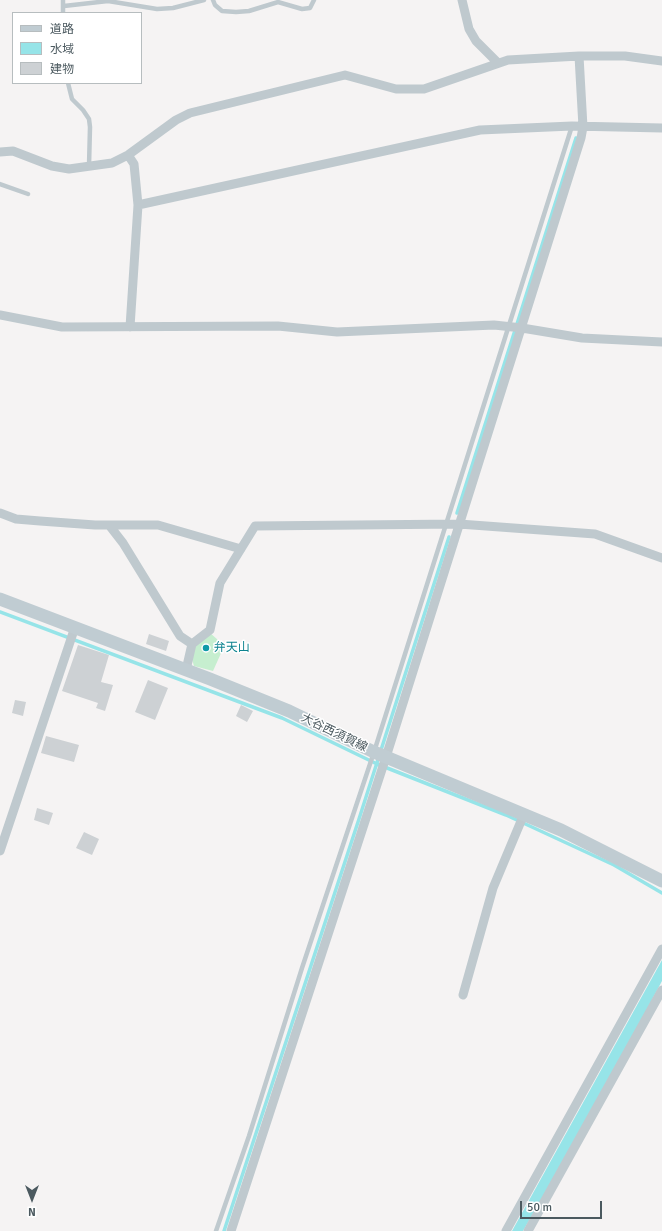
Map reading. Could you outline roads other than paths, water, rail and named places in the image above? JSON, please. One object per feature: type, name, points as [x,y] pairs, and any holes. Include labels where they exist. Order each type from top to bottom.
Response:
[{"type":"main road","name":"大谷西須賀線","points":[[0,599],[289,711],[380,755],[561,830],[662,881]]},
{"type":"street","points":[[462,0],[469,30],[476,41],[498,64]]},
{"type":"street","points":[[231,1231],[380,755],[459,524],[515,327],[581,138],[582,127],[579,56]]},
{"type":"street","points":[[0,152],[13,151],[52,166],[69,169],[89,168],[112,163],[128,156],[176,120],[190,113],[345,75],[396,89],[424,89],[508,60],[579,56],[625,56],[662,61]]},
{"type":"street","points":[[138,204],[480,130],[572,126],[662,128]]},
{"type":"street","points":[[128,156],[134,164],[138,204],[130,327]]},
{"type":"street","points":[[0,315],[62,327],[278,326],[337,332],[494,325],[582,338],[662,342]]},
{"type":"street","points":[[0,514],[16,519],[109,525],[158,525],[241,548]]},
{"type":"street","points":[[186,670],[192,644],[210,630],[220,583],[255,526],[459,524],[594,534],[662,558]]},
{"type":"street","points":[[109,525],[123,543],[180,636],[192,644]]},
{"type":"street","points":[[0,851],[75,627]]},
{"type":"street","points":[[463,995],[493,888],[524,814]]},
{"type":"street","points":[[506,1231],[662,949]]},
{"type":"street","points":[[528,1231],[662,990]]},
{"type":"lane","points":[[62,0],[64,6],[63,12]]},
{"type":"lane","points":[[64,6],[108,1],[157,9],[173,8],[204,0]]},
{"type":"lane","points":[[213,0],[215,5],[222,11],[236,12],[249,11],[278,2],[302,9],[310,8],[314,0]]},
{"type":"lane","points":[[68,84],[72,99],[83,110],[89,119],[89,168]]},
{"type":"lane","points":[[216,1231],[249,1136],[302,968],[380,755],[446,524],[515,327],[572,126]]},
{"type":"lane","points":[[0,184],[28,194]]},
{"type":"water","points":[[662,960],[662,981],[604,1090],[523,1231],[512,1231]]},
{"type":"waterway","points":[[457,513],[576,138]]},
{"type":"waterway","points":[[224,1231],[359,819],[449,537]]},
{"type":"waterway","points":[[0,612],[282,718],[377,764],[506,815],[614,865],[662,893]]},
{"type":"place","name":"弁天山","points":[[206,648]]}]
